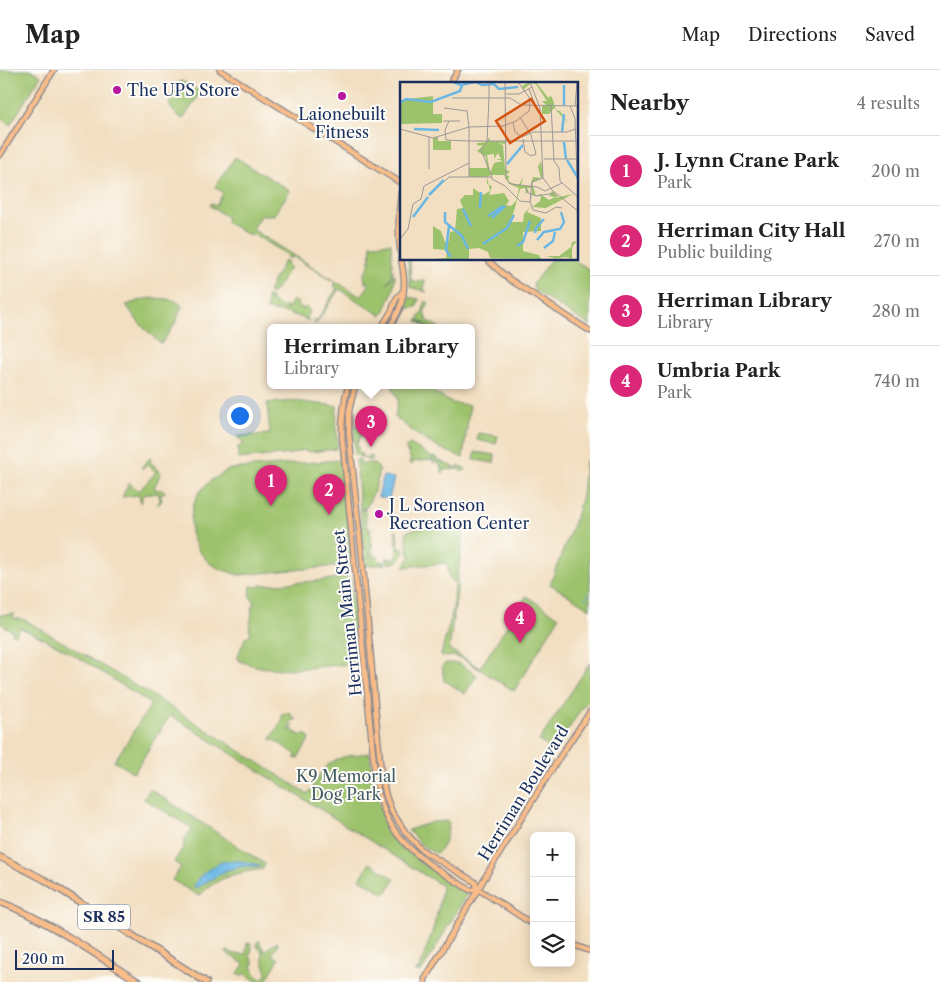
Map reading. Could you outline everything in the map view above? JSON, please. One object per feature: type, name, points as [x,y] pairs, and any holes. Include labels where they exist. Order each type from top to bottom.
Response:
[{"type":"highway","name":"SR 85","points":[[0,857],[45,880],[206,982]]},
{"type":"highway","name":"SR 85","points":[[0,902],[49,925],[139,982]]},
{"type":"main road","points":[[0,156],[54,70]]},
{"type":"main road","points":[[220,70],[400,182]]},
{"type":"main road","points":[[451,82],[458,70]]},
{"type":"main road","points":[[400,200],[398,235],[400,251]]},
{"type":"main road","points":[[391,324],[404,298],[401,260]]},
{"type":"main road","points":[[488,260],[509,279],[590,331]]},
{"type":"main road","points":[[383,324],[396,299],[403,291]]},
{"type":"main road","name":"Herriman Main Street","points":[[347,389],[342,417],[342,436],[376,786],[382,808],[396,834],[411,850],[420,858],[470,890],[478,889],[475,882],[421,849],[406,833],[392,812],[386,796],[382,774],[349,434],[349,411],[354,389]]},
{"type":"main road","name":"Herriman Boulevard","points":[[424,981],[517,825],[590,712]]},
{"type":"main road","points":[[478,889],[530,922]]},
{"type":"main road","points":[[575,945],[590,951]]},
{"type":"green space","points":[[0,70],[32,70],[41,76],[10,125],[0,118]]},
{"type":"green space","points":[[182,81],[201,92],[183,119],[172,110],[169,103],[171,94],[178,83]]},
{"type":"green space","points":[[235,157],[290,191],[274,215],[261,215],[252,229],[361,297],[370,283],[365,283],[364,273],[369,263],[371,244],[391,243],[393,274],[387,284],[395,274],[395,280],[382,316],[339,289],[316,324],[313,322],[314,320],[317,321],[337,288],[334,286],[336,283],[292,256],[291,259],[287,257],[288,255],[257,236],[249,235],[226,222],[227,218],[225,216],[210,206],[211,203],[216,206],[223,193],[215,187]]},
{"type":"green space","points":[[285,260],[290,267],[272,294],[268,292]]},
{"type":"green space","points":[[408,260],[410,260],[411,281],[425,281],[424,290],[427,292],[410,287]]},
{"type":"green space","points":[[550,260],[575,260],[590,270],[590,326],[534,290],[533,284]]},
{"type":"green space","points":[[267,296],[283,308],[285,306],[287,308],[286,311],[293,300],[304,309],[306,307],[310,311],[306,318],[309,321],[294,315],[267,310]]},
{"type":"green space","points":[[407,297],[419,299],[417,307],[409,308],[399,324],[394,324]]},
{"type":"green space","points":[[154,298],[173,300],[182,306],[175,324],[161,344],[139,323],[126,305]]},
{"type":"green space","points":[[425,301],[429,303],[424,312],[428,321],[433,324],[426,324],[418,319],[423,312]]},
{"type":"green space","points":[[393,389],[429,389],[452,403],[470,405],[463,458],[435,446],[395,417],[398,399]]},
{"type":"green space","points":[[295,401],[337,406],[336,428],[338,444],[336,449],[310,452],[303,450],[291,454],[238,459],[238,447],[243,444],[242,440],[238,439],[239,436],[270,434],[267,403]]},
{"type":"green space","points":[[366,425],[364,431],[367,431],[367,435],[370,435],[369,439],[360,436],[357,442],[359,452],[362,453],[361,456],[368,459],[370,456],[373,457],[371,461],[355,455],[353,426]]},
{"type":"green space","points":[[478,433],[498,436],[496,444],[477,440]]},
{"type":"green space","points":[[410,444],[433,458],[435,456],[435,460],[437,457],[437,460],[456,468],[458,466],[465,468],[466,470],[461,472],[460,469],[444,470],[443,474],[440,465],[435,462],[433,463],[433,460],[412,462],[411,465],[409,462],[411,460],[405,447]]},
{"type":"green space","points":[[475,452],[495,455],[494,463],[474,460]]},
{"type":"green space","points":[[150,458],[150,462],[161,473],[154,488],[165,491],[160,495],[161,502],[158,505],[160,501],[158,493],[143,495],[140,503],[139,495],[122,497],[129,483],[139,491],[156,472],[147,464],[141,468]]},
{"type":"green space","points":[[359,459],[362,465],[372,464],[377,466],[380,471],[378,472],[376,486],[366,508],[360,508],[356,460]]},
{"type":"green space","points":[[339,460],[343,467],[352,562],[350,565],[239,575],[209,563],[198,550],[191,533],[193,506],[198,494],[210,481],[230,469]]},
{"type":"green space","points":[[585,461],[590,462],[590,609],[550,584],[577,514],[582,495]]},
{"type":"green space","points":[[360,509],[365,509],[363,511],[365,511],[367,528],[370,528],[372,546],[370,553],[373,553],[373,557],[378,557],[379,561],[386,564],[366,565]]},
{"type":"green space","points":[[465,524],[457,582],[449,578],[447,563],[404,567],[411,556],[408,554],[406,532],[427,527]]},
{"type":"green space","points":[[395,530],[397,530],[399,545],[396,544]]},
{"type":"green space","points":[[399,546],[399,548],[404,549],[402,555],[397,561],[389,564],[386,558],[395,559]]},
{"type":"green space","points":[[346,577],[351,582],[358,662],[309,668],[279,669],[251,665],[238,660],[237,658],[245,638],[251,632],[249,629],[254,601],[250,597],[251,586]]},
{"type":"green space","points":[[455,585],[458,585],[449,649],[480,668],[526,596],[559,617],[514,691],[463,659],[441,655],[453,609]]},
{"type":"green space","name":"K9 Memorial Dog Park","points":[[15,614],[13,618],[25,620],[150,694],[308,794],[325,767],[331,763],[342,757],[370,753],[374,785],[383,814],[389,826],[408,851],[466,892],[466,896],[422,971],[416,972],[416,970],[418,970],[433,929],[439,908],[442,886],[170,715],[134,773],[114,761],[151,704],[54,644],[20,628],[16,634],[12,634],[13,632],[0,624],[0,615]]},
{"type":"green space","points":[[446,663],[458,663],[477,675],[465,694],[444,681],[442,666]]},
{"type":"green space","points":[[590,663],[590,699],[554,751],[539,741]]},
{"type":"green space","points":[[291,713],[296,720],[293,720],[289,725],[292,724],[294,726],[289,728],[289,731],[292,728],[298,735],[307,735],[310,739],[297,759],[294,758],[296,756],[294,753],[274,740],[271,741],[282,720],[282,714]]},
{"type":"green space","points":[[150,789],[265,864],[263,869],[228,876],[206,889],[199,896],[172,880],[181,867],[174,862],[192,828],[144,799]]},
{"type":"green space","points":[[448,821],[446,839],[437,853],[424,847],[408,830],[433,822]]},
{"type":"green space","points":[[370,863],[395,879],[385,894],[360,879]]},
{"type":"green space","points":[[259,940],[264,951],[277,942],[278,944],[272,955],[279,959],[265,982],[258,982],[244,973],[242,976],[238,973],[244,964],[226,953],[227,951],[235,954],[246,954],[247,943],[251,943],[252,948],[249,954],[254,964],[252,965],[255,975],[259,978],[265,977],[267,973],[263,952],[257,946]]},
{"type":"water","points":[[383,476],[394,478],[389,499],[378,497]]},
{"type":"water","points":[[224,861],[240,861],[261,866],[245,866],[227,870],[194,888],[202,875],[210,868]]},
{"type":"waterway","points":[[585,599],[590,592]]},
{"type":"place","name":"The UPS Store","points":[[117,90]]},
{"type":"place","name":"Laionebuilt Fitness","points":[[342,96]]},
{"type":"place","name":"Herriman Library","points":[[371,447]]},
{"type":"place","name":"J. Lynn Crane Park","points":[[271,506]]},
{"type":"place","name":"J L Sorenson Recreation Center","points":[[379,514]]},
{"type":"place","name":"Herriman City Hall","points":[[329,515]]},
{"type":"place","name":"Umbria Park","points":[[520,643]]}]
